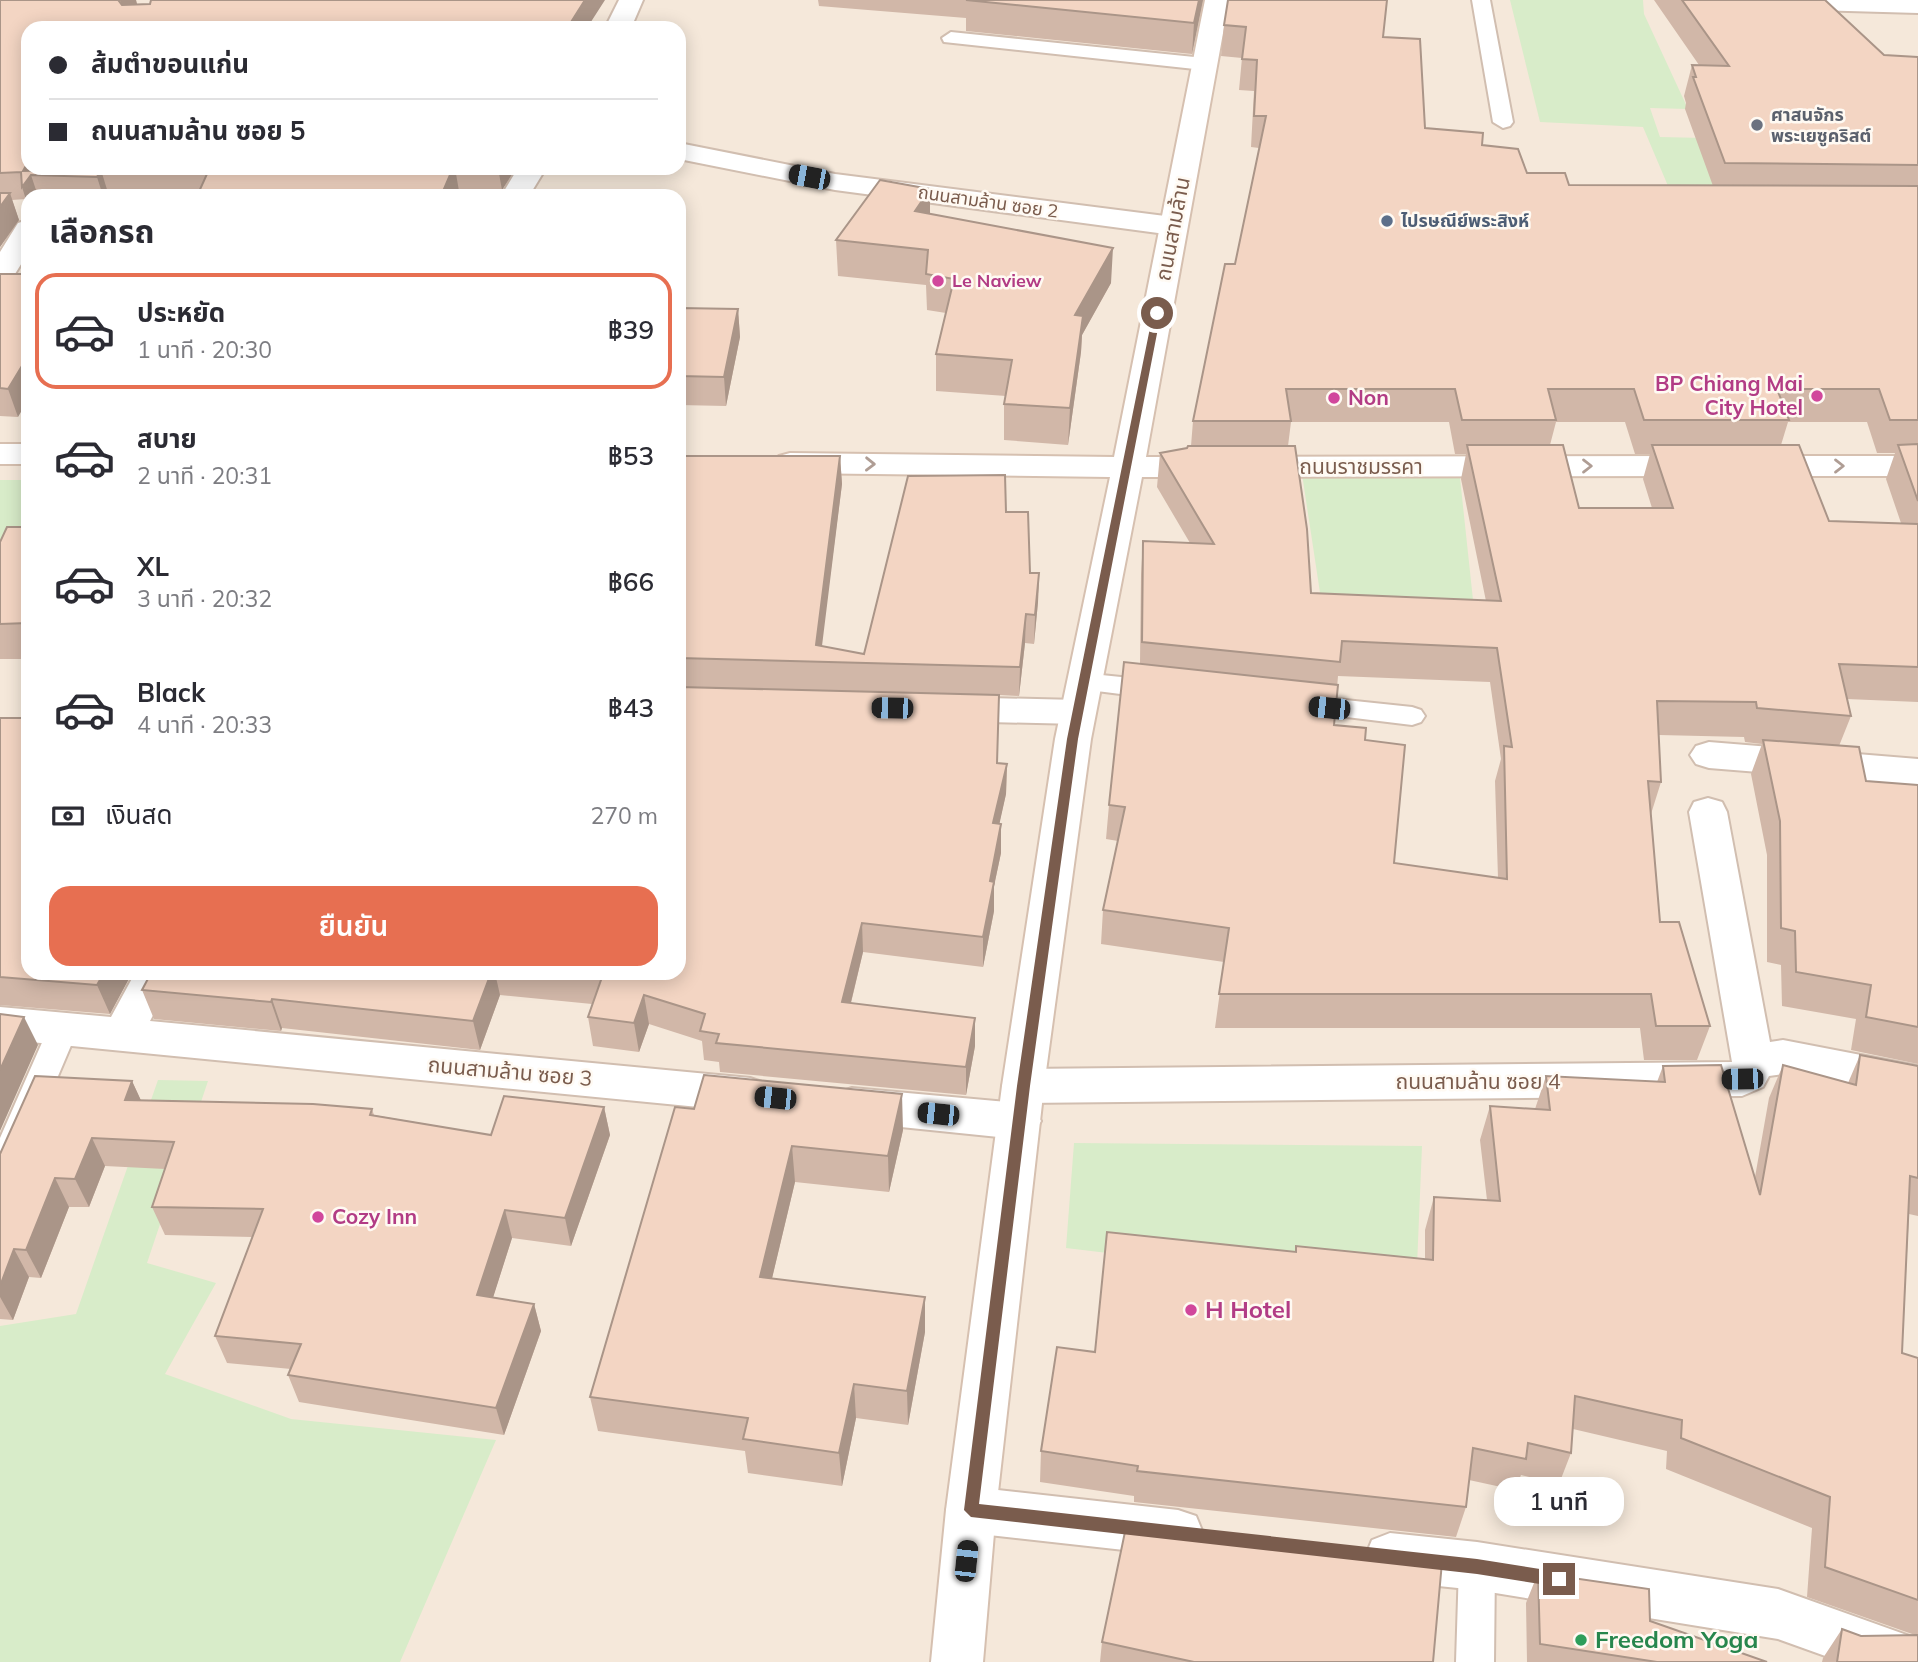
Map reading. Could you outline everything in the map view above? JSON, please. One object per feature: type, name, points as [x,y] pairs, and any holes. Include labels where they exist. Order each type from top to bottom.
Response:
[{"type":"street","points":[[621,21],[631,0]]},
{"type":"street","name":"ถนนสามล้าน","points":[[957,1662],[971,1510],[1021,1103],[1080,697],[1128,467],[1217,0]]},
{"type":"street","points":[[1705,0],[1918,6]]},
{"type":"street","name":"ถนนสามล้าน ซอย 2","points":[[686,152],[835,181],[1173,226]]},
{"type":"street","points":[[0,276],[21,219]]},
{"type":"street","points":[[0,454],[21,454]]},
{"type":"street","name":"ถนนราชมรรคา","points":[[761,463],[1128,467],[1918,466]]},
{"type":"street","points":[[913,708],[1080,697]]},
{"type":"street","points":[[1709,755],[1918,772]]},
{"type":"street","points":[[1708,812],[1753,1062]]},
{"type":"street","points":[[122,1035],[151,980]]},
{"type":"street","name":"ถนนสามล้าน ซอย 3","points":[[0,1023],[799,1100],[1021,1103]]},
{"type":"street","name":"ถนนสามล้าน ซอย 4","points":[[1021,1103],[1742,1079],[1748,1075],[1753,1062],[1783,1057],[1918,1083]]},
{"type":"street","points":[[971,1510],[1217,1538]]},
{"type":"street","points":[[1340,1551],[1477,1566],[1779,1614],[1912,1662]]},
{"type":"lane","points":[[1481,0],[1503,122]]},
{"type":"lane","points":[[951,38],[1204,64]]},
{"type":"lane","points":[[1080,697],[1178,692]]},
{"type":"lane","points":[[1275,702],[1412,716]]},
{"type":"lane","points":[[0,1175],[63,1029]]},
{"type":"lane","points":[[1475,1662],[1477,1566]]},
{"type":"shaded area","points":[[0,0],[1918,0],[1918,1662],[0,1662]]},
{"type":"green space","points":[[1510,0],[1643,0],[1644,14],[1688,109],[1650,108],[1660,137],[1749,139],[1755,182],[1671,193],[1643,127],[1540,122]]},
{"type":"green space","points":[[1302,474],[1460,478],[1476,628],[1324,619]]},
{"type":"green space","points":[[0,480],[21,480],[21,560],[0,583]]},
{"type":"green space","points":[[158,1080],[208,1081],[147,1263],[216,1283],[165,1374],[291,1419],[496,1440],[400,1662],[0,1662],[0,1326],[76,1314]]},
{"type":"green space","points":[[1074,1143],[1422,1146],[1416,1290],[1066,1248]]},
{"type":"building","points":[[0,0],[120,0],[122,5],[150,4],[151,0],[585,0],[572,21],[21,21],[21,172],[0,173]]},
{"type":"building","points":[[966,0],[1199,0],[1194,23]]},
{"type":"building","points":[[1228,0],[1387,0],[1383,37],[1420,39],[1425,128],[1483,133],[1482,145],[1518,149],[1527,173],[1565,173],[1569,185],[1918,186],[1918,420],[1890,420],[1879,389],[1777,389],[1789,420],[1644,420],[1634,389],[1548,389],[1556,420],[1462,420],[1455,389],[1286,389],[1291,421],[1193,421],[1225,264],[1235,264],[1266,116],[1254,116],[1257,60],[1242,59],[1246,27],[1224,25]]},
{"type":"building","points":[[1682,0],[1825,0],[1884,55],[1918,57],[1918,165],[1725,163],[1693,77],[1696,77],[1692,65],[1729,66]]},
{"type":"building","points":[[21,175],[31,175],[22,187]]},
{"type":"building","points":[[31,175],[98,175],[97,177]]},
{"type":"building","points":[[207,175],[450,175],[444,189],[200,189]]},
{"type":"building","points":[[880,180],[930,189],[915,211],[1113,248],[1075,315],[1083,316],[1070,408],[1004,404],[1012,360],[936,354],[954,279],[926,274],[928,250],[836,240]]},
{"type":"building","points":[[0,193],[10,193],[0,207]]},
{"type":"building","points":[[0,274],[21,274],[21,368],[8,389],[0,388]]},
{"type":"building","points":[[686,308],[738,309],[724,377],[686,376]]},
{"type":"building","points":[[1918,444],[1918,501],[1898,445]]},
{"type":"building","points":[[1467,445],[1563,445],[1579,508],[1673,508],[1652,445],[1799,445],[1829,521],[1918,524],[1918,667],[1839,664],[1851,716],[1757,708],[1756,702],[1657,701],[1661,782],[1648,781],[1660,922],[1679,922],[1710,1026],[1656,1026],[1651,994],[1219,994],[1229,928],[1103,910],[1125,807],[1109,805],[1124,662],[1338,685],[1334,725],[1366,728],[1365,740],[1405,745],[1394,863],[1507,879],[1504,746],[1512,747],[1497,648],[1342,641],[1340,662],[1142,642],[1143,541],[1214,544],[1160,453],[1188,446],[1295,446],[1307,529],[1311,593],[1501,601]]},
{"type":"building","points":[[686,456],[840,456],[816,645],[864,654],[908,476],[1005,475],[1006,512],[1028,512],[1030,573],[1039,573],[1035,615],[1026,614],[1020,667],[686,658]]},
{"type":"building","points":[[7,527],[21,527],[21,623],[0,624],[0,542]]},
{"type":"building","points":[[686,687],[999,695],[997,763],[1007,764],[993,823],[1001,824],[990,881],[994,882],[983,937],[862,923],[842,1002],[975,1018],[966,1067],[716,1043],[719,1034],[700,1031],[705,1014],[644,995],[634,1023],[588,1017],[601,980],[686,980]]},
{"type":"building","points":[[0,718],[21,718],[21,979],[0,977]]},
{"type":"building","points":[[1763,740],[1859,747],[1866,781],[1918,785],[1918,1027],[1866,1017],[1871,985],[1796,972],[1795,931],[1781,928],[1780,821]]},
{"type":"building","points":[[36,980],[100,980],[97,985]]},
{"type":"building","points":[[147,980],[488,980],[473,1021],[272,999],[271,1002],[142,990]]},
{"type":"building","points":[[0,1014],[24,1017],[0,1070]]},
{"type":"building","points":[[1860,1055],[1918,1066],[1918,1178],[1910,1176],[1902,1353],[1918,1358],[1918,1600],[1825,1567],[1830,1497],[1681,1438],[1682,1420],[1575,1396],[1571,1453],[1528,1443],[1526,1459],[1473,1448],[1466,1507],[1137,1471],[1138,1466],[1041,1451],[1057,1347],[1095,1352],[1107,1232],[1296,1252],[1296,1246],[1433,1260],[1434,1197],[1500,1201],[1490,1106],[1550,1110],[1546,1076],[1665,1082],[1663,1066],[1721,1065],[1760,1195],[1783,1065],[1856,1085]]},
{"type":"building","points":[[704,1075],[902,1094],[888,1156],[792,1146],[760,1277],[925,1297],[907,1391],[854,1384],[839,1453],[743,1439],[748,1418],[590,1397],[675,1107],[694,1109]]},
{"type":"building","points":[[35,1076],[132,1081],[125,1100],[313,1104],[372,1109],[370,1115],[491,1135],[504,1096],[604,1107],[565,1218],[505,1210],[477,1295],[534,1304],[496,1408],[288,1375],[301,1344],[215,1336],[263,1209],[152,1207],[174,1142],[92,1138],[75,1179],[55,1178],[26,1250],[14,1249],[0,1286],[0,1154]]},
{"type":"building","points":[[1126,1527],[1442,1562],[1433,1662],[1194,1662],[1102,1642]]},
{"type":"building","points":[[1538,1573],[1649,1589],[1650,1621],[1767,1662],[1657,1662],[1540,1644]]},
{"type":"building","points":[[1842,1629],[1861,1636],[1918,1635],[1918,1662],[1837,1662]]},
{"type":"place","name":"ศาสนจักร พระเยซูคริสต์","points":[[1757,125]]},
{"type":"place","name":"ไปรษณีย์พระสิงห์","points":[[1387,221]]},
{"type":"place","name":"Le Naview","points":[[938,281]]},
{"type":"place","name":"BP Chiang Mai City Hotel","points":[[1817,396]]},
{"type":"place","name":"Non","points":[[1334,398]]},
{"type":"place","name":"Cozy Inn","points":[[318,1217]]},
{"type":"place","name":"H Hotel","points":[[1191,1310]]},
{"type":"place","name":"Freedom Yoga","points":[[1581,1640]]},
{"type":"route","points":[[1157,313],[1128,467],[1082,682],[1073,739],[1023,1086],[971,1510],[1477,1566],[1559,1579]]}]
